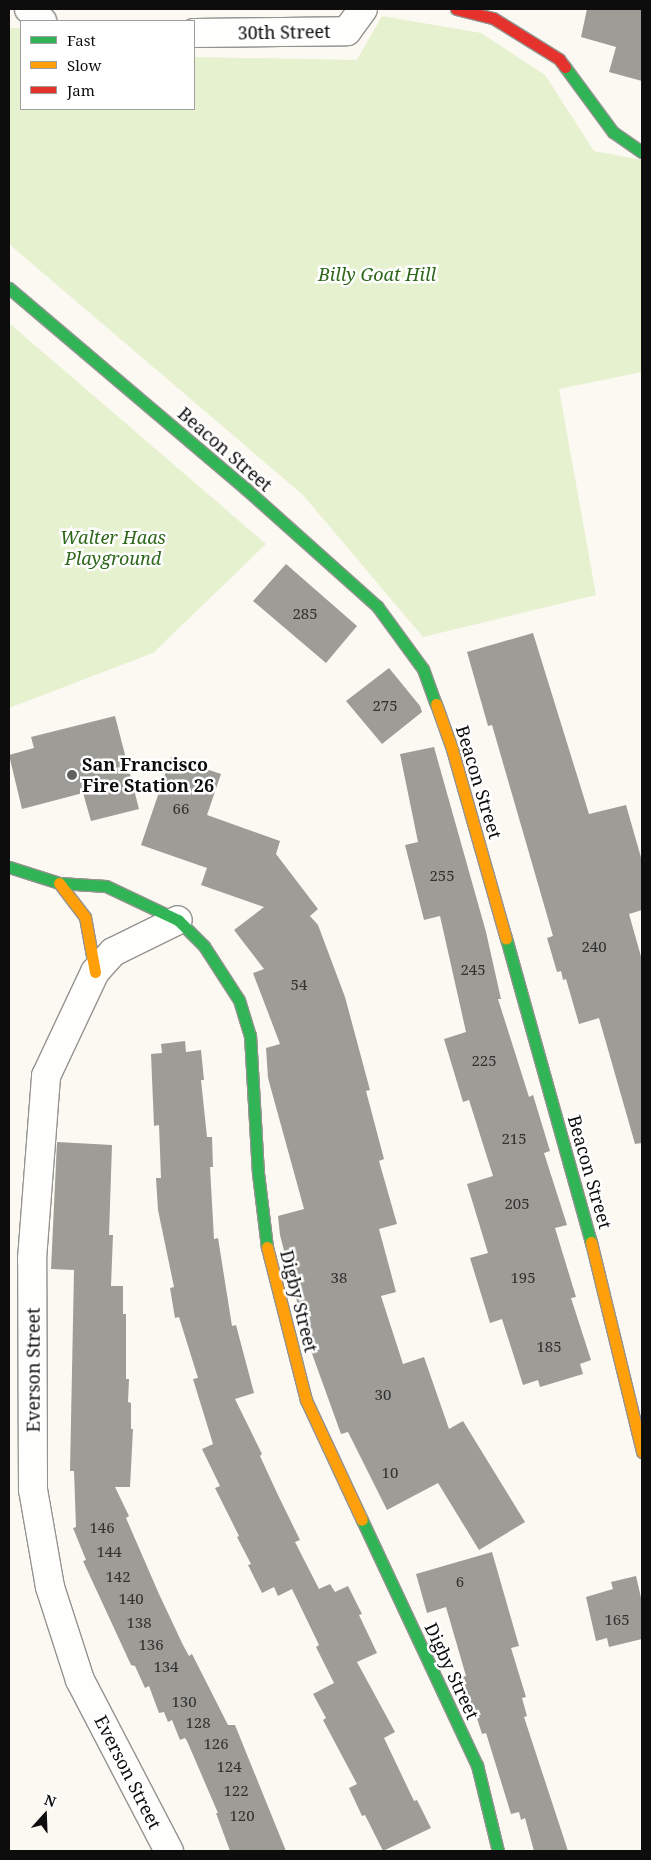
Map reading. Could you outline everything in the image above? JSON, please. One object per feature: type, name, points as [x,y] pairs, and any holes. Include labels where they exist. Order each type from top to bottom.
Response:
[{"type":"street","points":[[29,9],[41,20]]},
{"type":"street","name":"30th Street","points":[[195,33],[348,31],[363,9]]},
{"type":"street","points":[[456,9],[493,18],[559,59],[613,132],[642,152]]},
{"type":"street","name":"Beacon Street","points":[[9,288],[246,489],[377,606],[423,669],[452,750],[587,1224],[642,1452]]},
{"type":"street","name":"Digby Street","points":[[9,867],[59,883],[106,886],[178,920],[204,946],[239,1000],[250,1035],[258,1173],[265,1238],[306,1400],[477,1765],[498,1851]]},
{"type":"street","points":[[59,883],[85,917],[95,972]]},
{"type":"street","name":"Everson Street","points":[[169,1851],[80,1680],[50,1587],[33,1490],[32,1260],[46,1076],[95,972],[113,952],[178,920]]},
{"type":"green space","name":"Billy Goat Hill","points":[[382,16],[481,33],[545,75],[594,151],[642,160],[642,372],[559,389],[596,595],[423,637],[303,495],[9,244],[9,28],[20,28],[20,110],[195,110],[195,57],[357,60]]},
{"type":"green space","name":"Walter Haas Playground","points":[[9,323],[266,544],[153,653],[9,708]]},
{"type":"building","points":[[587,9],[642,9],[642,81],[609,72],[616,47],[581,37]]},
{"type":"building","points":[[286,564],[357,626],[326,663],[253,601]]},
{"type":"building","points":[[533,633],[589,814],[626,805],[642,861],[642,910],[629,914],[642,960],[642,1143],[635,1144],[599,1018],[579,1024],[566,979],[563,980],[561,971],[557,972],[547,938],[553,936],[492,725],[488,726],[467,652]]},
{"type":"building","points":[[389,668],[420,706],[422,712],[382,744],[346,701]]},
{"type":"building","name":"San Francisco Fire Station 26","points":[[115,716],[139,809],[91,821],[83,793],[22,809],[9,755],[34,748],[31,737]]},
{"type":"building","points":[[434,747],[486,932],[501,999],[498,999],[529,1097],[533,1095],[550,1151],[544,1153],[567,1225],[555,1228],[576,1297],[571,1298],[591,1360],[580,1364],[583,1374],[540,1387],[538,1380],[523,1385],[502,1319],[490,1323],[470,1258],[488,1253],[467,1184],[493,1176],[469,1100],[463,1102],[444,1039],[466,1032],[440,916],[424,920],[405,845],[418,842],[400,754]]},
{"type":"building","points":[[171,757],[221,774],[207,815],[280,841],[276,854],[318,909],[310,916],[318,925],[345,997],[370,1090],[366,1091],[384,1159],[379,1161],[397,1224],[379,1229],[396,1292],[381,1296],[403,1364],[424,1357],[449,1429],[463,1421],[525,1522],[479,1550],[438,1483],[387,1510],[348,1432],[341,1434],[306,1337],[280,1235],[278,1216],[304,1209],[268,1078],[266,1048],[280,1044],[253,973],[264,969],[234,930],[264,907],[201,885],[207,868],[141,845]]},
{"type":"building","points":[[185,1041],[186,1052],[201,1050],[204,1080],[201,1080],[207,1137],[212,1137],[213,1167],[210,1167],[214,1239],[218,1238],[232,1326],[236,1325],[254,1393],[235,1399],[300,1540],[295,1542],[319,1589],[330,1584],[335,1592],[348,1586],[362,1614],[359,1615],[377,1653],[357,1662],[395,1732],[384,1738],[414,1801],[417,1800],[431,1828],[383,1851],[365,1815],[362,1816],[349,1788],[357,1784],[323,1720],[326,1718],[313,1694],[334,1683],[316,1647],[319,1645],[292,1589],[278,1596],[274,1587],[262,1593],[248,1565],[251,1564],[237,1537],[239,1536],[215,1488],[220,1486],[202,1449],[213,1444],[193,1379],[198,1378],[179,1317],[175,1318],[170,1288],[174,1287],[158,1210],[156,1178],[161,1178],[159,1125],[154,1126],[151,1054],[162,1053],[161,1044]]},
{"type":"building","points":[[57,1142],[112,1145],[109,1235],[113,1235],[111,1286],[123,1286],[123,1314],[126,1314],[126,1379],[129,1379],[128,1402],[131,1403],[131,1429],[133,1429],[130,1487],[115,1487],[129,1516],[126,1518],[183,1645],[189,1656],[192,1654],[228,1725],[235,1725],[286,1851],[230,1851],[216,1813],[218,1813],[187,1741],[185,1738],[180,1740],[172,1720],[168,1722],[164,1712],[159,1713],[149,1686],[145,1688],[135,1666],[131,1665],[83,1561],[86,1560],[73,1528],[76,1527],[74,1471],[70,1471],[74,1270],[51,1269]]},
{"type":"building","points":[[492,1552],[519,1646],[511,1648],[526,1697],[522,1698],[527,1716],[524,1717],[568,1851],[534,1851],[525,1818],[521,1820],[519,1812],[511,1814],[486,1733],[482,1734],[475,1712],[473,1713],[462,1677],[466,1676],[446,1607],[427,1613],[416,1574]]},
{"type":"building","points":[[636,1576],[642,1602],[642,1639],[609,1647],[607,1638],[596,1641],[586,1597],[613,1589],[611,1582]]},
{"type":"traffic: fast","points":[[565,67],[613,132],[642,152]]},
{"type":"traffic: fast","points":[[9,288],[246,489],[377,606],[423,669],[436,704]]},
{"type":"traffic: fast","points":[[9,867],[59,883],[106,886],[178,920],[204,946],[239,1000],[250,1035],[258,1173],[267,1247]]},
{"type":"traffic: fast","points":[[506,938],[591,1242]]},
{"type":"traffic: fast","points":[[362,1520],[477,1765],[498,1851]]},
{"type":"traffic: slow","points":[[436,704],[452,749],[506,938]]},
{"type":"traffic: slow","points":[[59,883],[85,917],[95,972]]},
{"type":"traffic: slow","points":[[591,1242],[642,1452]]},
{"type":"traffic: slow","points":[[267,1247],[306,1400],[362,1520]]},
{"type":"traffic: jam","points":[[456,9],[493,18],[559,59],[565,67]]},
{"type":"place","name":"San Francisco Fire Station 26","points":[[72,775]]}]
